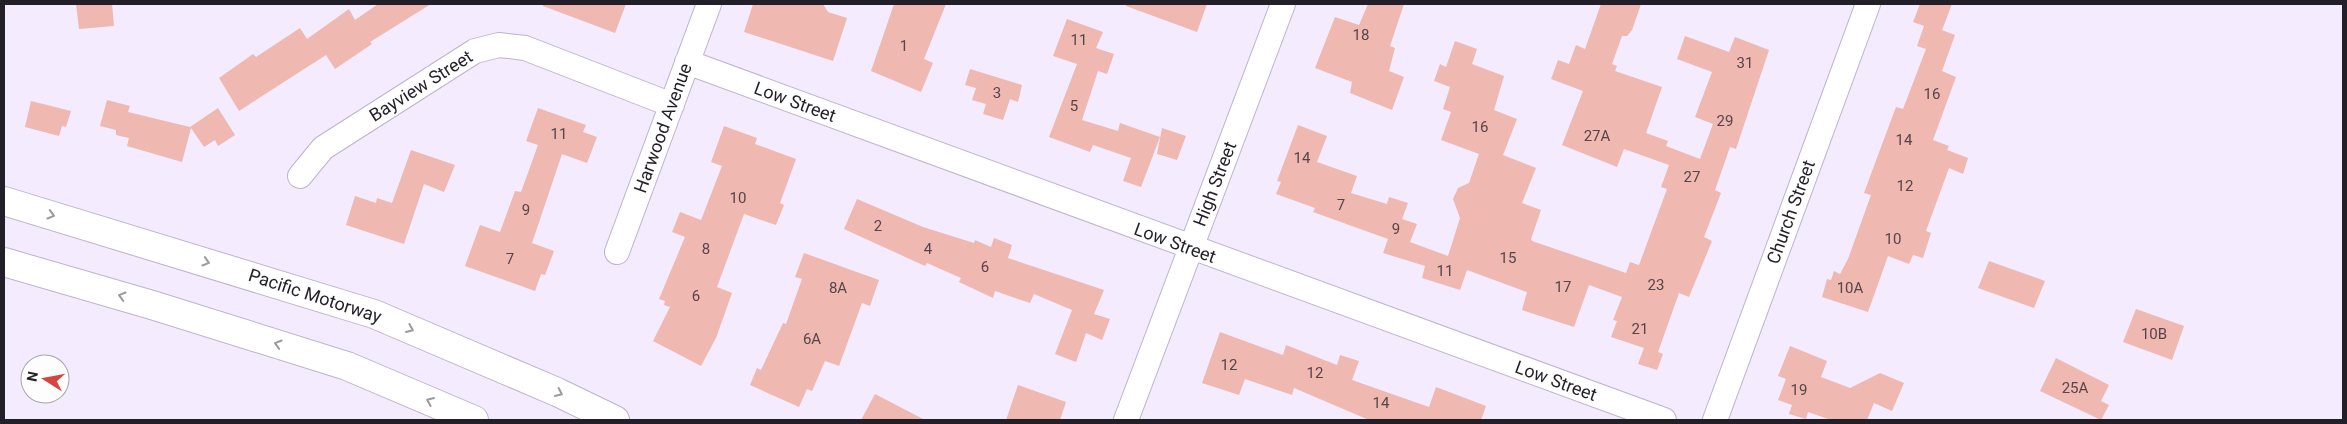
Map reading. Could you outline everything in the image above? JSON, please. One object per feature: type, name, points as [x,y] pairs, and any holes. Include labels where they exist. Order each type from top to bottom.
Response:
[{"type":"highway","name":"Pacific Motorway","points":[[4,201],[374,314],[557,392],[615,420]]},
{"type":"highway","points":[[4,262],[152,305],[347,366],[474,420]]},
{"type":"street","name":"Harwood Avenue","points":[[617,252],[709,4]]},
{"type":"street","name":"High Street","points":[[1126,420],[1283,4]]},
{"type":"street","name":"Church Street","points":[[1714,420],[1868,4]]},
{"type":"street","name":"Bayview Street","points":[[300,176],[323,148],[474,51],[499,45],[525,48],[672,105]]},
{"type":"street","name":"Low Street","points":[[687,62],[1664,420]]},
{"type":"building","points":[[76,4],[112,4],[114,26],[79,29]]},
{"type":"building","points":[[378,4],[431,4],[370,42],[372,44],[335,69],[326,55],[239,111],[219,78],[253,54],[256,57],[300,28],[307,39],[349,9],[355,20]]},
{"type":"building","points":[[543,4],[626,4],[615,33],[543,6]]},
{"type":"building","points":[[753,4],[823,4],[828,12],[847,18],[833,61],[744,32]]},
{"type":"building","points":[[894,4],[946,4],[924,59],[933,63],[921,92],[871,71]]},
{"type":"building","points":[[1126,4],[1207,4],[1197,32],[1126,6]]},
{"type":"building","points":[[1368,4],[1404,4],[1390,46],[1395,48],[1389,71],[1404,77],[1392,110],[1350,93],[1352,82],[1315,68],[1335,17],[1359,25]]},
{"type":"building","points":[[1601,4],[1641,4],[1632,30],[1627,36],[1622,36],[1612,64],[1617,66],[1615,71],[1662,87],[1646,133],[1668,141],[1666,146],[1700,159],[1713,124],[1695,117],[1712,72],[1677,59],[1685,36],[1729,52],[1735,37],[1769,50],[1736,149],[1730,147],[1715,190],[1721,193],[1704,237],[1712,241],[1689,297],[1679,293],[1658,352],[1663,354],[1657,370],[1638,364],[1644,348],[1611,337],[1617,321],[1613,320],[1622,297],[1589,285],[1574,327],[1522,310],[1527,292],[1467,270],[1460,290],[1422,278],[1425,266],[1383,253],[1388,239],[1313,212],[1315,208],[1276,194],[1281,182],[1277,181],[1298,125],[1327,136],[1317,162],[1357,176],[1351,193],[1387,204],[1389,197],[1408,203],[1402,219],[1417,224],[1410,242],[1448,256],[1460,218],[1453,199],[1458,188],[1469,183],[1479,154],[1441,140],[1451,112],[1443,109],[1450,87],[1434,81],[1440,64],[1446,67],[1455,41],[1477,49],[1472,64],[1504,76],[1494,110],[1517,119],[1503,155],[1536,168],[1522,203],[1541,210],[1531,239],[1532,241],[1626,273],[1630,262],[1639,265],[1667,189],[1661,187],[1669,165],[1624,149],[1617,167],[1562,145],[1583,91],[1551,79],[1558,60],[1569,64],[1576,45],[1585,49]]},
{"type":"building","points":[[1920,4],[1952,4],[1942,30],[1955,35],[1942,71],[1956,77],[1933,140],[1949,146],[1947,150],[1968,158],[1963,174],[1949,168],[1926,231],[1931,233],[1923,258],[1913,255],[1909,264],[1888,256],[1868,312],[1822,297],[1827,279],[1831,280],[1834,271],[1840,274],[1848,259],[1871,195],[1864,193],[1881,147],[1896,107],[1903,109],[1926,49],[1917,46],[1924,26],[1913,22]]},
{"type":"building","points":[[1067,19],[1103,32],[1096,48],[1114,54],[1107,74],[1098,71],[1082,120],[1118,131],[1120,123],[1160,137],[1141,187],[1123,181],[1131,158],[1093,145],[1090,152],[1049,137],[1077,64],[1053,56]]},
{"type":"building","points":[[970,69],[1022,85],[1018,102],[1010,99],[1003,120],[983,114],[986,104],[972,100],[976,88],[965,85]]},
{"type":"building","points":[[107,100],[130,106],[128,112],[190,127],[218,108],[235,135],[218,146],[215,140],[204,147],[191,128],[182,162],[127,146],[129,138],[116,135],[116,130],[100,126]]},
{"type":"building","points":[[31,101],[71,111],[66,127],[62,126],[59,136],[25,127]]},
{"type":"building","points":[[538,108],[586,125],[583,132],[597,137],[587,163],[562,154],[532,243],[554,251],[545,275],[541,274],[535,291],[465,266],[480,225],[500,232],[515,191],[521,192],[538,145],[526,141]]},
{"type":"building","points":[[724,126],[757,138],[755,144],[796,159],[780,203],[784,205],[776,225],[744,214],[717,287],[732,293],[716,338],[701,366],[653,341],[670,307],[664,305],[665,301],[659,299],[685,237],[672,232],[680,212],[701,220],[722,166],[711,162]]},
{"type":"building","points":[[1162,128],[1186,136],[1177,160],[1157,154]]},
{"type":"building","points":[[411,150],[455,165],[444,192],[424,184],[404,244],[346,225],[355,196],[376,203],[377,198],[392,203]]},
{"type":"building","points":[[857,199],[923,227],[974,243],[975,240],[991,247],[994,238],[1012,245],[1008,258],[1104,290],[1094,314],[1110,319],[1102,340],[1086,333],[1076,362],[1055,354],[1072,310],[1034,294],[1030,303],[995,291],[993,298],[959,282],[961,278],[927,263],[925,266],[844,229]]},
{"type":"building","points":[[804,253],[879,280],[870,306],[862,303],[839,366],[825,361],[812,391],[807,389],[799,407],[750,385],[757,368],[761,370],[783,323],[786,324],[802,279],[795,277]]},
{"type":"building","points":[[1989,261],[2045,281],[2034,308],[1978,288]]},
{"type":"building","points":[[2136,309],[2184,326],[2172,360],[2123,342]]},
{"type":"building","points":[[1220,332],[1283,355],[1286,345],[1337,365],[1340,355],[1359,361],[1352,380],[1429,407],[1436,387],[1486,406],[1481,420],[1369,420],[1294,388],[1292,395],[1245,379],[1239,395],[1202,383]]},
{"type":"building","points":[[1790,346],[1827,361],[1821,377],[1850,388],[1880,373],[1904,383],[1892,411],[1874,403],[1867,420],[1831,420],[1808,412],[1806,419],[1789,414],[1792,405],[1778,400],[1786,379],[1778,376]]},
{"type":"building","points":[[2056,358],[2109,385],[2101,401],[2109,405],[2101,420],[2040,391]]},
{"type":"building","points":[[1018,385],[1066,402],[1060,420],[1006,420]]},
{"type":"building","points":[[875,394],[925,420],[861,420]]}]
